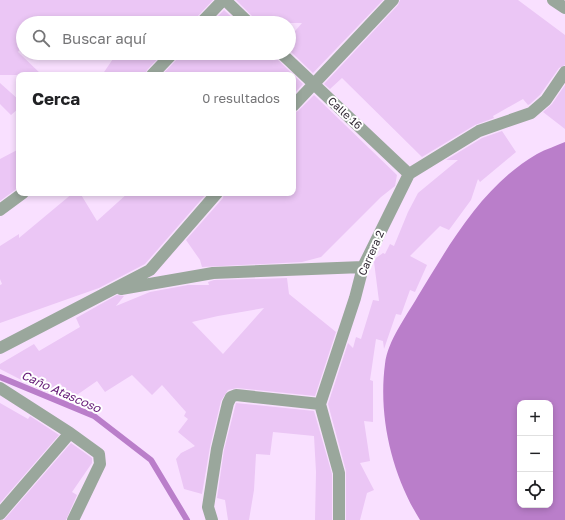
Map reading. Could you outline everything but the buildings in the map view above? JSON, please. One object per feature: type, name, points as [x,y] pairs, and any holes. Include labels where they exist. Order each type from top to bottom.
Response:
[{"type":"street","points":[[208,16],[224,0],[241,16]]},
{"type":"street","points":[[296,103],[393,0]]},
{"type":"street","points":[[553,0],[565,8]]},
{"type":"street","points":[[155,72],[166,60]]},
{"type":"street","name":"Calle 16","points":[[288,60],[409,174]]},
{"type":"street","points":[[409,174],[479,131],[531,114],[546,100],[565,72]]},
{"type":"street","name":"Carrera 2","points":[[320,404],[355,298],[363,267],[409,174]]},
{"type":"street","points":[[0,210],[19,196]]},
{"type":"street","points":[[0,348],[150,270],[214,196]]},
{"type":"street","points":[[108,291],[213,273],[363,267]]},
{"type":"street","points":[[0,388],[70,433],[99,454],[100,464],[73,520]]},
{"type":"street","points":[[212,520],[208,507],[217,449],[228,403],[231,397],[236,395],[320,404],[339,473],[339,520]]},
{"type":"street","points":[[0,514],[70,433]]},
{"type":"shaded area","points":[[565,142],[565,520],[420,520],[410,503],[402,484],[389,445],[383,384],[385,364],[390,346],[403,320],[442,256],[484,199],[517,167],[547,149]]},
{"type":"waterway","name":"Caño Atascoso","points":[[0,377],[94,416],[151,460],[187,520]]}]
